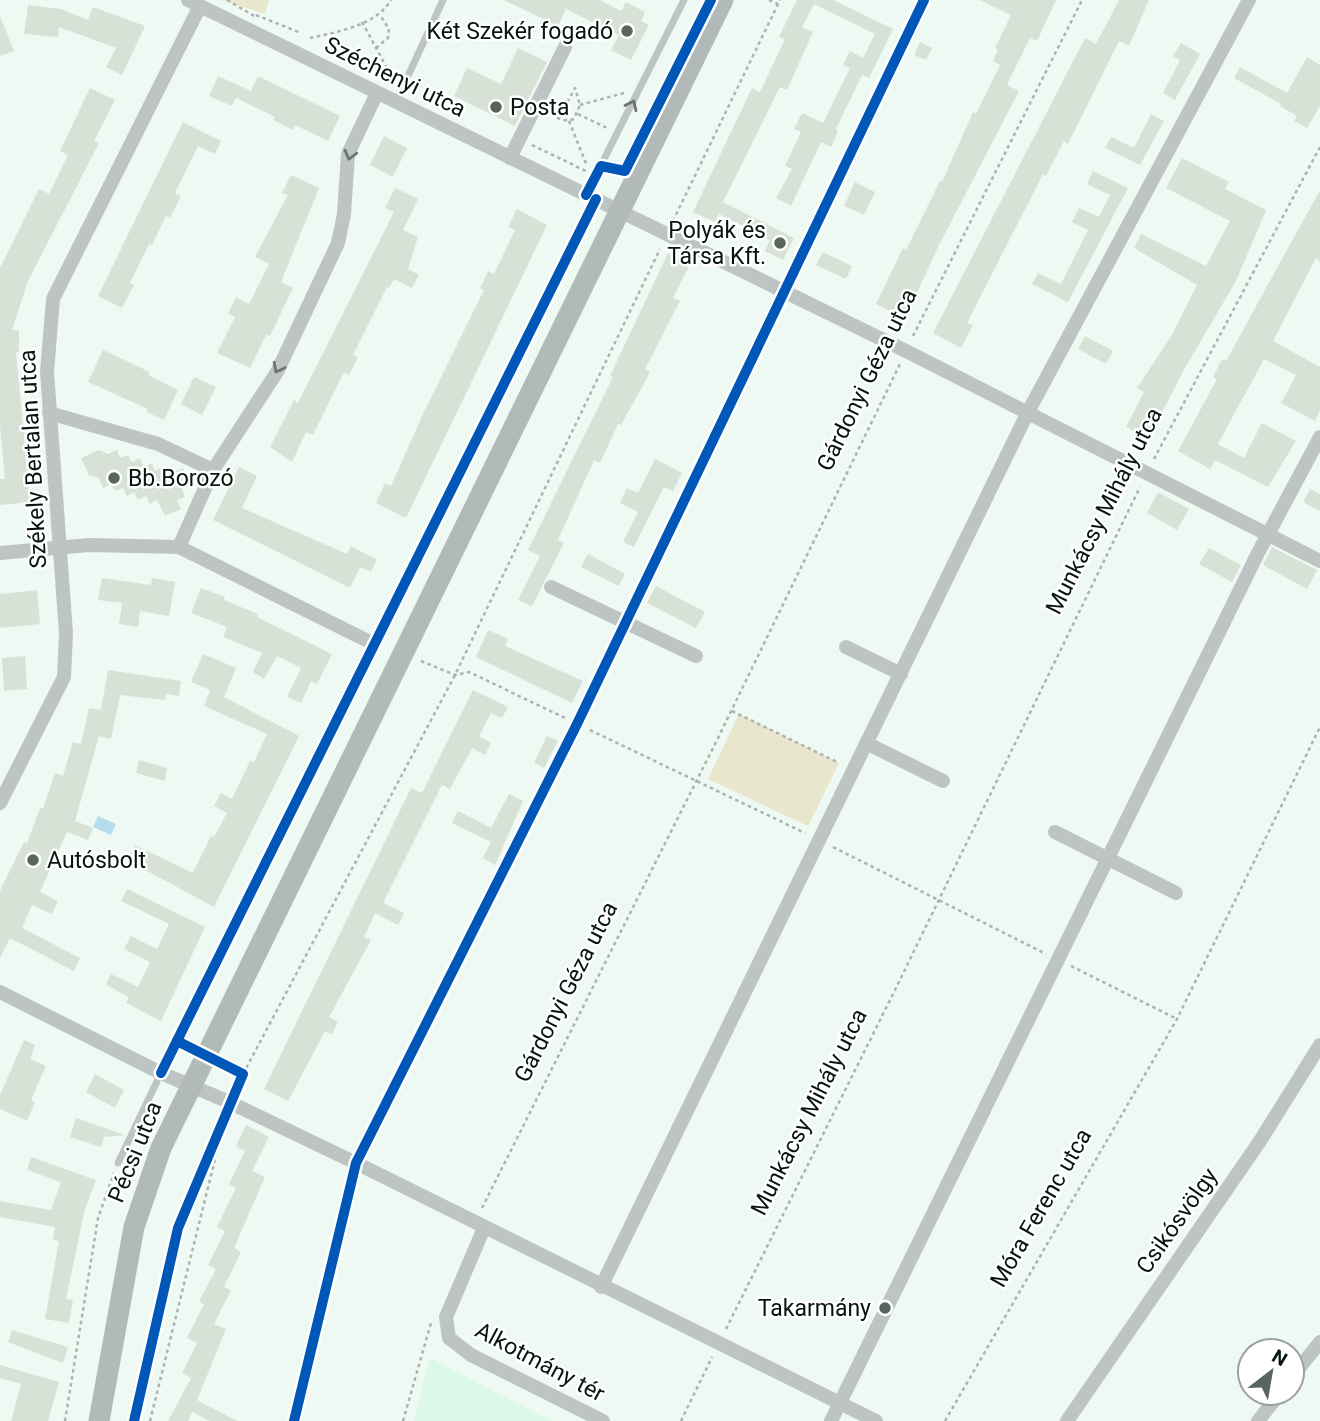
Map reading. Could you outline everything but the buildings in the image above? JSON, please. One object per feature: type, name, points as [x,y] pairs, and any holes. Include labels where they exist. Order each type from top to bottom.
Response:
[{"type":"main road","name":"Pécsi utca","points":[[99,1421],[134,1227],[162,1148],[723,0]]},
{"type":"street","points":[[294,1421],[356,1163],[577,724],[925,0]]},
{"type":"street","points":[[601,1287],[1028,412],[1249,0]]},
{"type":"street","name":"Széchenyi utca","points":[[194,3],[377,93],[398,98],[510,158],[906,351],[1320,561]]},
{"type":"street","name":"Székely Bertalan utca","points":[[0,803],[7,772],[64,677],[66,634],[47,372],[53,299],[194,3]]},
{"type":"street","points":[[510,158],[565,47]]},
{"type":"street","points":[[179,547],[213,470],[277,372],[338,243],[344,214],[348,154],[377,93]]},
{"type":"street","points":[[161,1073],[374,644],[591,197]]},
{"type":"street","points":[[49,413],[158,444],[213,470]]},
{"type":"street","points":[[831,1421],[1268,534],[1320,437]]},
{"type":"street","points":[[0,553],[60,547],[179,547],[374,644]]},
{"type":"street","points":[[551,587],[696,656]]},
{"type":"street","points":[[846,647],[901,674]]},
{"type":"street","points":[[866,743],[943,781]]},
{"type":"street","points":[[1055,832],[1176,893]]},
{"type":"street","points":[[0,992],[161,1073],[229,1102],[356,1163],[601,1287],[876,1421]]},
{"type":"street","name":"Csikósvölgy","points":[[1067,1421],[1260,1140],[1320,1045]]},
{"type":"street","name":"Alkotmány tér","points":[[479,1225],[446,1317],[449,1338],[471,1355],[604,1421]]},
{"type":"street","points":[[1306,1360],[1320,1342]]},
{"type":"lane","points":[[398,98],[443,0]]},
{"type":"lane","points":[[591,197],[601,166],[684,0]]},
{"type":"lane","points":[[118,1163],[161,1073]]},
{"type":"path","points":[[310,37],[338,32],[380,15],[391,0]]},
{"type":"path","points":[[198,1178],[243,1073],[456,676],[779,2],[769,0]]},
{"type":"path","points":[[256,15],[301,33]]},
{"type":"path","points":[[376,48],[388,38],[389,29],[380,15]]},
{"type":"path","points":[[362,22],[398,98]]},
{"type":"path","points":[[551,114],[558,119],[569,121],[578,114],[580,104],[575,88],[558,119]]},
{"type":"path","points":[[580,104],[628,93]]},
{"type":"path","points":[[578,114],[610,130]]},
{"type":"path","points":[[520,139],[589,172],[569,121]]},
{"type":"path","points":[[402,656],[423,661],[456,676],[469,672],[819,840],[1177,1019]]},
{"type":"path","points":[[732,711],[853,770]]},
{"type":"path","points":[[206,1056],[243,1073]]},
{"type":"path","points":[[150,1421],[229,1102]]},
{"type":"path","points":[[65,1421],[98,1218],[118,1163]]},
{"type":"path","points":[[681,1421],[718,1344]]},
{"type":"shaded area","points":[[222,0],[269,0],[265,14]]},
{"type":"shaded area","points":[[739,714],[839,763],[808,826],[708,779]]},
{"type":"shaded area","points":[[430,1358],[551,1421],[414,1421]]},
{"type":"water","points":[[98,816],[116,824],[111,835],[93,827]]},
{"type":"cycle path","points":[[586,195],[601,166],[625,171],[711,0]]},
{"type":"cycle path","points":[[294,1421],[356,1163],[577,724],[924,0]]},
{"type":"cycle path","points":[[161,1073],[596,199]]},
{"type":"cycle path","points":[[134,1421],[178,1228],[243,1074],[177,1041]]},
{"type":"place","name":"Két Szekér fogadó","points":[[627,31]]},
{"type":"place","name":"Posta","points":[[496,107]]},
{"type":"place","name":"Polyák és Társa Kft.","points":[[780,243]]},
{"type":"place","name":"Bb.Borozó","points":[[114,478]]},
{"type":"place","name":"Autósbolt","points":[[33,860]]},
{"type":"place","name":"Takarmány","points":[[885,1308]]}]
